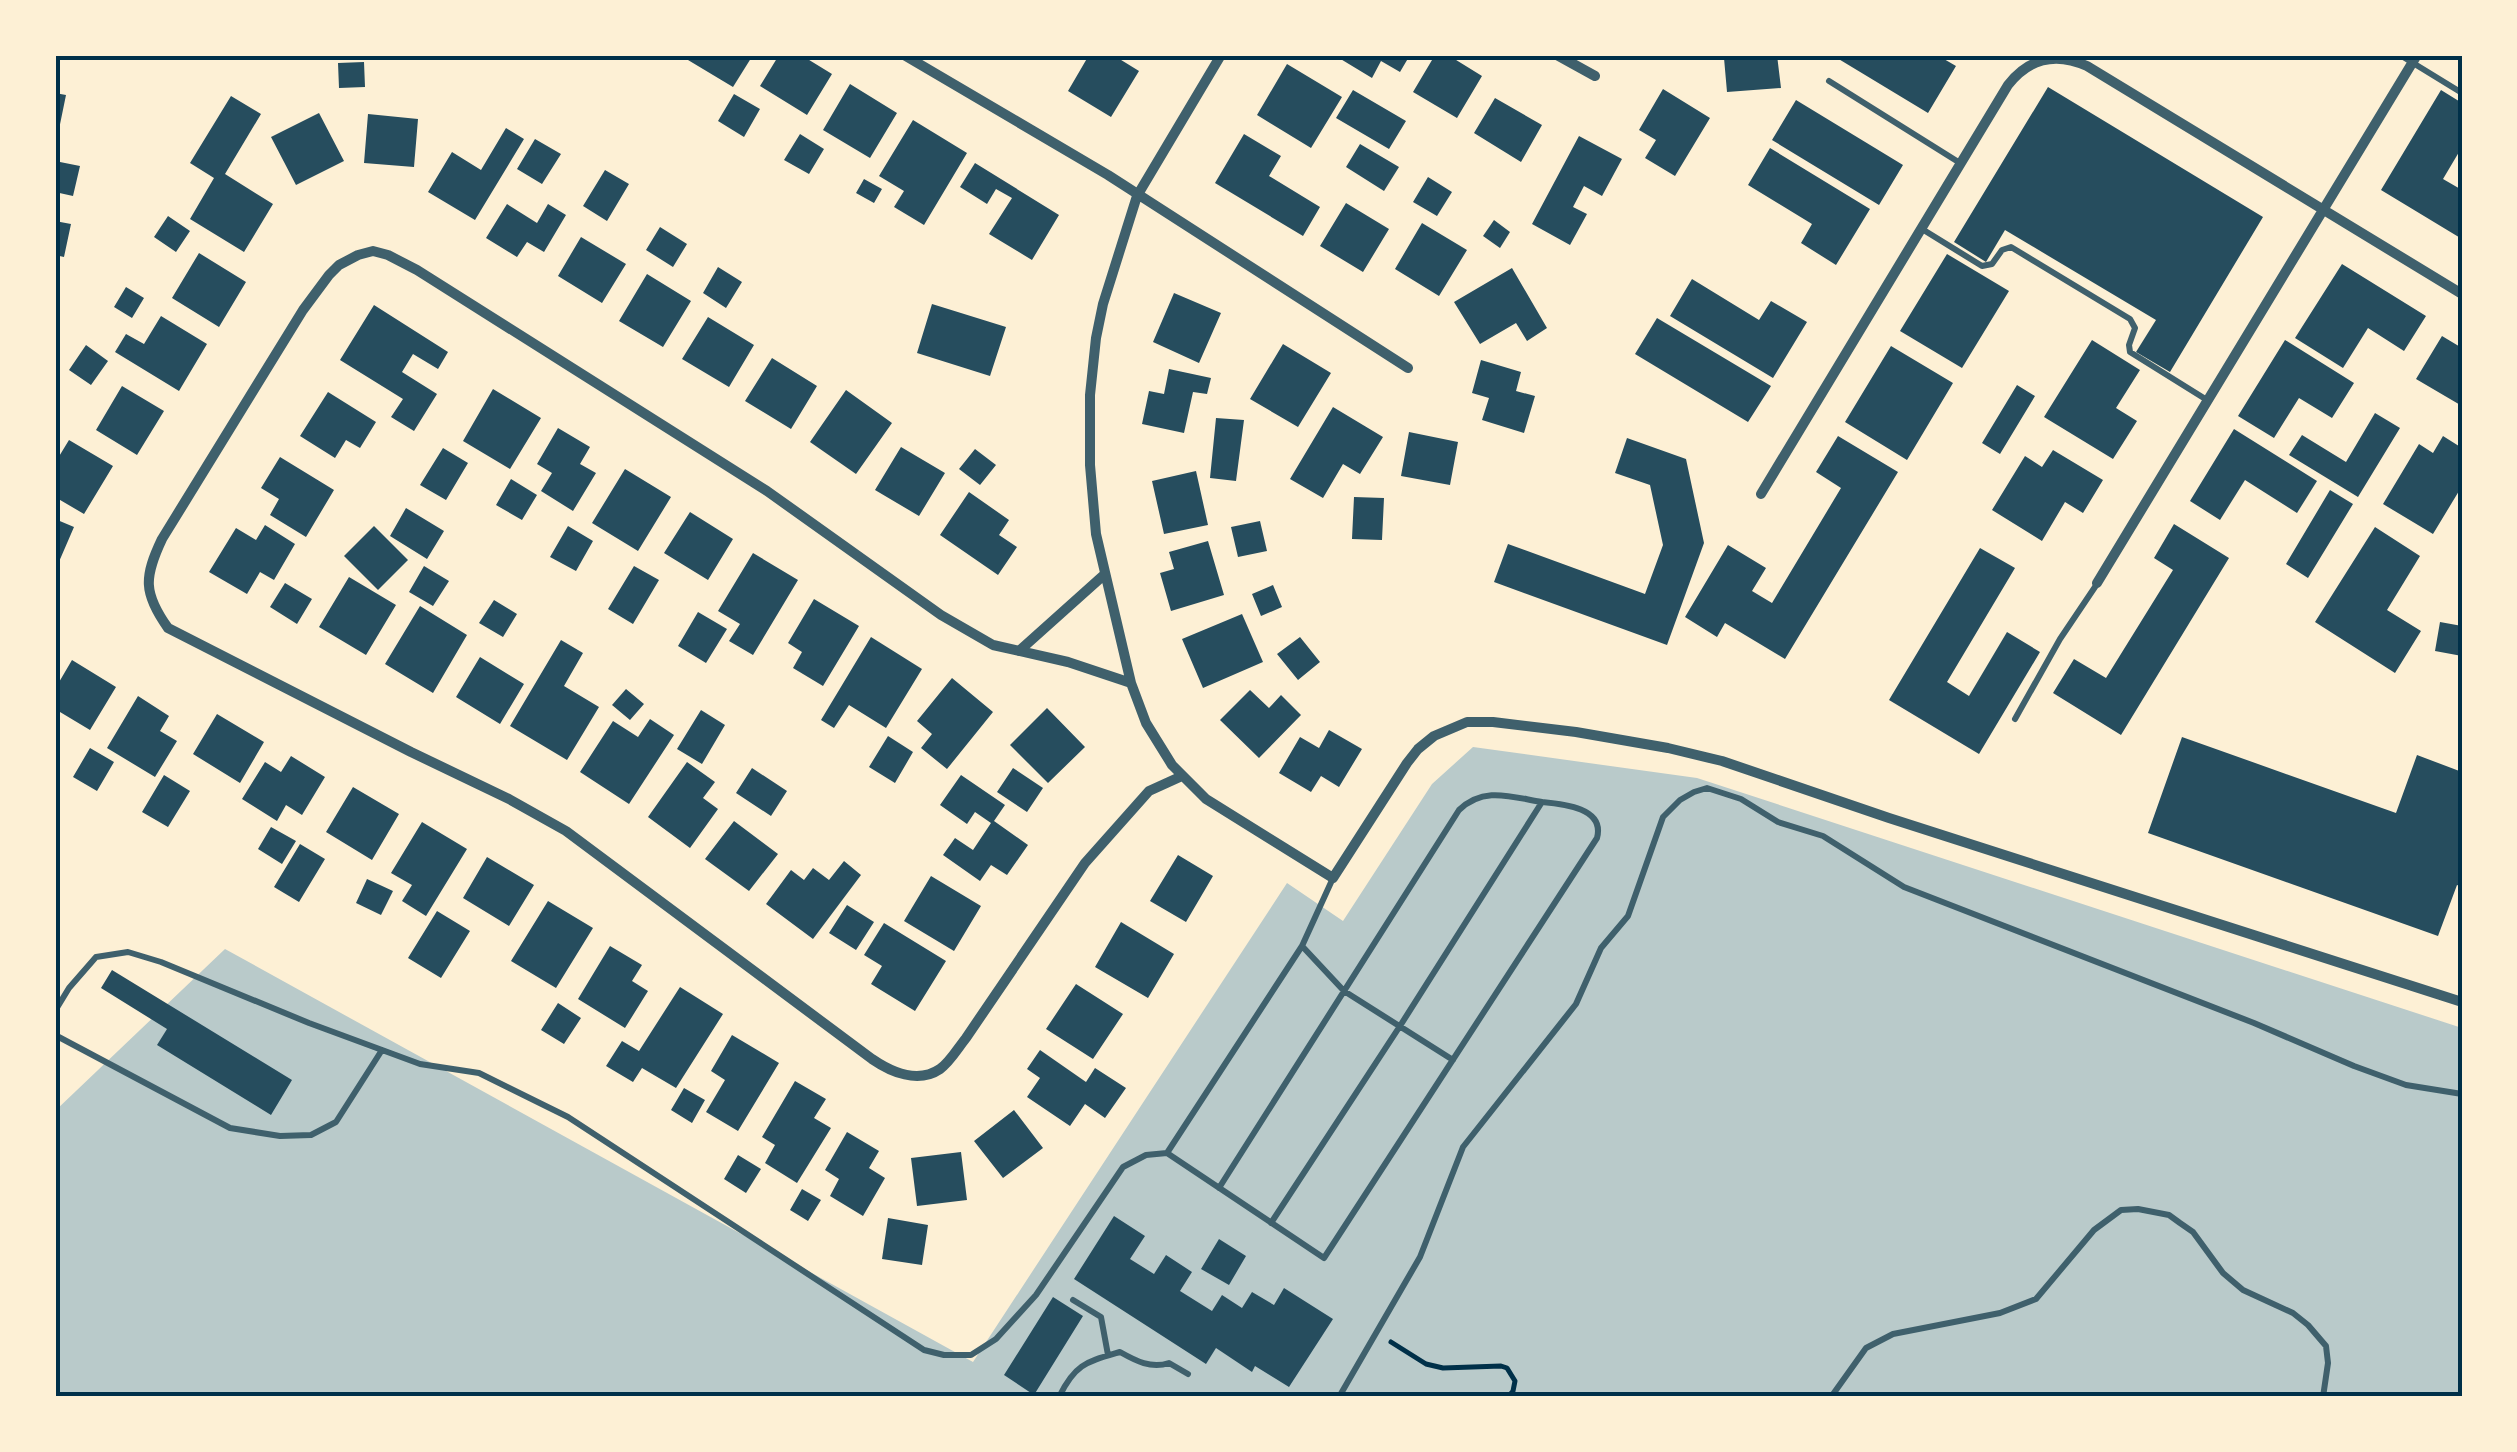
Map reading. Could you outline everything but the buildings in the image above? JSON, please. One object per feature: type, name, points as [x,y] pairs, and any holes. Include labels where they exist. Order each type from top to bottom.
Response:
[{"type":"street","points":[[904,55],[1108,175],[1408,368]]},
{"type":"street","points":[[1222,55],[1137,196],[1104,304],[1090,395],[1090,465],[1096,534],[1130,683],[1146,723],[1172,765],[1206,800],[1333,878],[1418,749],[1434,736],[1467,722],[1576,732],[1722,761],[2462,1002]]},
{"type":"street","points":[[1557,55],[1595,76]]},
{"type":"street","points":[[1762,494],[2017,74],[2043,59],[2073,60],[2087,66],[2462,294]]},
{"type":"street","points":[[2098,583],[2415,59]]},
{"type":"street","points":[[1130,683],[993,645],[941,615],[767,491],[417,270],[373,250],[339,265],[303,310],[162,540],[147,581],[168,628],[509,799],[566,832],[872,1060],[890,1072],[906,1076],[938,1070],[950,1059],[1085,862],[1149,791],[1182,776]]},
{"type":"street","points":[[1019,651],[1105,574]]},
{"type":"lane","points":[[2400,55],[2415,59],[2462,93]]},
{"type":"lane","points":[[1828,80],[1962,164]]},
{"type":"lane","points":[[1922,229],[1982,266],[1992,264],[2006,247],[2028,258],[2130,319],[2134,328],[2130,352],[2208,400]]},
{"type":"lane","points":[[2014,719],[2098,583]]},
{"type":"lane","points":[[1340,1397],[1420,1257],[1463,1147],[1576,1004],[1601,948],[1628,916],[1663,817],[1680,800],[1707,788],[1741,799],[1778,822],[1823,836],[1904,887],[2354,1066],[2406,1084],[2462,1094]]},
{"type":"lane","points":[[55,1011],[96,957],[128,952],[420,1064],[479,1073],[568,1117],[924,1350],[944,1356],[971,1355],[996,1340],[1036,1295],[1122,1167],[1146,1155],[1167,1153],[1218,1188],[1324,1258],[1597,838],[1600,828],[1589,815],[1574,806],[1501,796],[1477,796],[1459,810],[1218,1188]]},
{"type":"lane","points":[[1271,1223],[1542,802]]},
{"type":"lane","points":[[1167,1153],[1302,946],[1333,878]]},
{"type":"lane","points":[[1302,946],[1344,991],[1453,1060]]},
{"type":"lane","points":[[55,1035],[230,1128],[280,1136],[312,1135],[336,1122],[382,1050]]},
{"type":"lane","points":[[1831,1397],[1866,1348],[1893,1334],[2000,1312],[2036,1299],[2094,1230],[2121,1210],[2138,1208],[2180,1223],[2193,1232],[2223,1272],[2243,1290],[2294,1313],[2308,1325],[2326,1346],[2328,1363],[2322,1397]]},
{"type":"lane","points":[[1073,1300],[1101,1317],[1108,1355]]},
{"type":"lane","points":[[1059,1397],[1076,1369],[1090,1360],[1120,1352],[1158,1367],[1169,1363],[1188,1374]]},
{"type":"path","points":[[1377,1334],[1426,1364],[1443,1368],[1508,1368],[1515,1381],[1508,1397]]},
{"type":"shaded area","points":[[1473,747],[1697,778],[2462,1028],[2462,1397],[55,1397],[55,1111],[225,949],[973,1362],[1287,883],[1343,921],[1432,784]]}]
